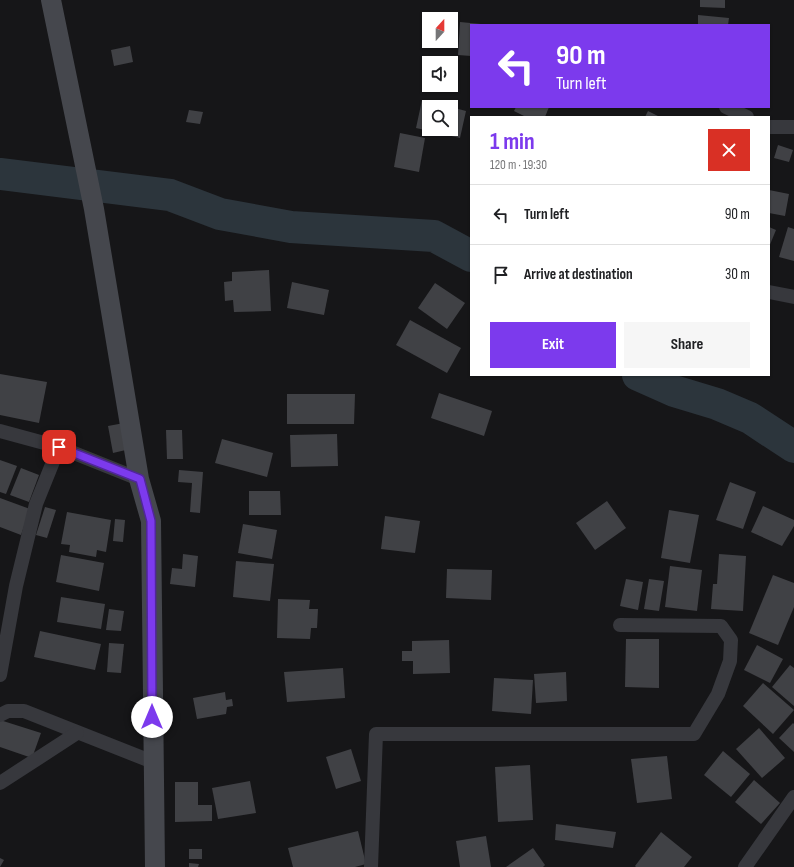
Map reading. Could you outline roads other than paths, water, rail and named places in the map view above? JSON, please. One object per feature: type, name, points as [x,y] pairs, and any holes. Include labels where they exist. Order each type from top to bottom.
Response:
[{"type":"street","points":[[51,0],[94,209],[140,479],[151,521],[155,867]]},
{"type":"street","points":[[728,108],[745,116]]},
{"type":"street","points":[[770,126],[794,127]]},
{"type":"street","points":[[770,292],[794,297]]},
{"type":"street","points":[[0,431],[59,447],[140,479]]},
{"type":"street","points":[[0,675],[16,586],[36,504],[59,447]]},
{"type":"street","points":[[371,867],[376,734],[694,734],[718,694],[730,661],[731,640],[721,626],[620,625]]},
{"type":"street","points":[[0,715],[8,711],[24,712],[153,762]]},
{"type":"street","points":[[0,783],[77,733]]},
{"type":"street","points":[[745,867],[794,797]]},
{"type":"waterway","points":[[0,174],[170,195],[220,214],[291,227],[434,236],[470,255]]},
{"type":"waterway","points":[[640,376],[674,391],[717,404],[750,418],[794,447]]}]
